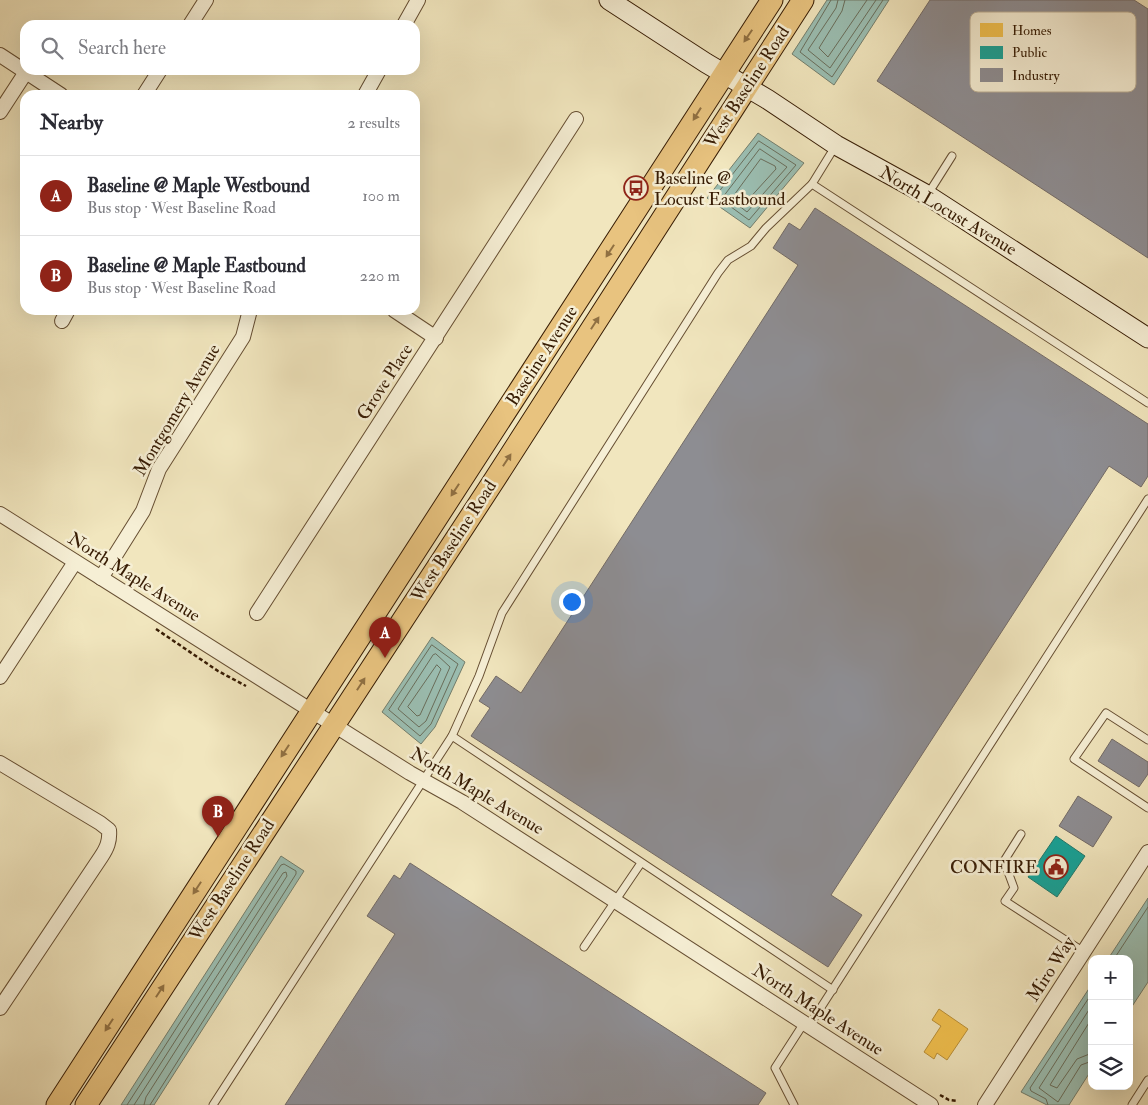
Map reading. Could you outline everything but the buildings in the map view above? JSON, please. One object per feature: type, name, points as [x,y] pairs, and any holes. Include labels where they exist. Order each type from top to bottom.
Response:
[{"type":"main road","name":"Baseline Avenue","points":[[312,710],[641,204],[723,72],[772,0]]},
{"type":"main road","name":"West Baseline Road","points":[[86,1105],[495,479],[803,0]]},
{"type":"main road","name":"West Baseline Road","points":[[57,1105],[312,710]]},
{"type":"street","points":[[193,20],[206,0]]},
{"type":"street","points":[[407,20],[418,0]]},
{"type":"street","name":"North Locust Avenue","points":[[610,0],[836,145],[927,195],[1148,338]]},
{"type":"street","points":[[0,55],[20,68]]},
{"type":"street","points":[[0,112],[24,75]]},
{"type":"street","points":[[31,75],[53,90]]},
{"type":"street","points":[[147,90],[157,75]]},
{"type":"street","points":[[368,90],[376,75]]},
{"type":"street","name":"Grove Place","points":[[257,613],[576,119]]},
{"type":"street","name":"Montgomery Avenue","points":[[100,578],[143,511],[159,469],[243,337],[249,315]]},
{"type":"street","points":[[402,315],[436,338]]},
{"type":"street","name":"North Maple Avenue","points":[[0,514],[422,780],[462,802],[931,1105]]},
{"type":"street","points":[[0,676],[75,562]]},
{"type":"street","points":[[0,763],[109,830],[108,845],[101,857],[0,1008]]},
{"type":"street","name":"Miro Way","points":[[985,1105],[1148,852]]},
{"type":"lane","points":[[214,1105],[452,736],[479,676],[502,613],[718,273],[728,260],[750,246],[812,184],[836,145]]},
{"type":"lane","points":[[927,195],[952,156]]},
{"type":"lane","points":[[812,184],[1148,402]]},
{"type":"lane","points":[[794,1105],[775,1068],[833,990],[874,922],[1148,499]]},
{"type":"lane","points":[[1148,740],[1106,713],[1074,759],[1148,808]]},
{"type":"lane","points":[[452,736],[833,990]]},
{"type":"lane","points":[[1021,834],[1004,861],[1014,888],[1005,901],[1084,952]]},
{"type":"lane","points":[[584,947],[641,862]]},
{"type":"lane","points":[[1132,1105],[1148,1080]]},
{"type":"path","points":[[148,624],[218,671],[248,687]]},
{"type":"water","points":[[827,0],[889,0],[834,85],[792,54]]},
{"type":"water","points":[[758,133],[804,163],[750,228],[707,198]]},
{"type":"water","points":[[432,637],[465,662],[435,727],[421,744],[382,712]]},
{"type":"water","points":[[281,856],[304,871],[154,1105],[121,1105]]},
{"type":"water","points":[[1148,898],[1148,982],[1133,1005],[1133,955],[1111,955]]},
{"type":"water","points":[[1088,990],[1088,1075],[1069,1105],[1047,1105],[1021,1092]]},
{"type":"place","name":"Baseline @ Locust Eastbound","points":[[636,188]]},
{"type":"place","name":"Baseline @ Maple Westbound","points":[[385,658]]},
{"type":"place","name":"Baseline @ Maple Eastbound","points":[[218,837]]},
{"type":"place","name":"CONFIRE","points":[[1056,867]]}]
